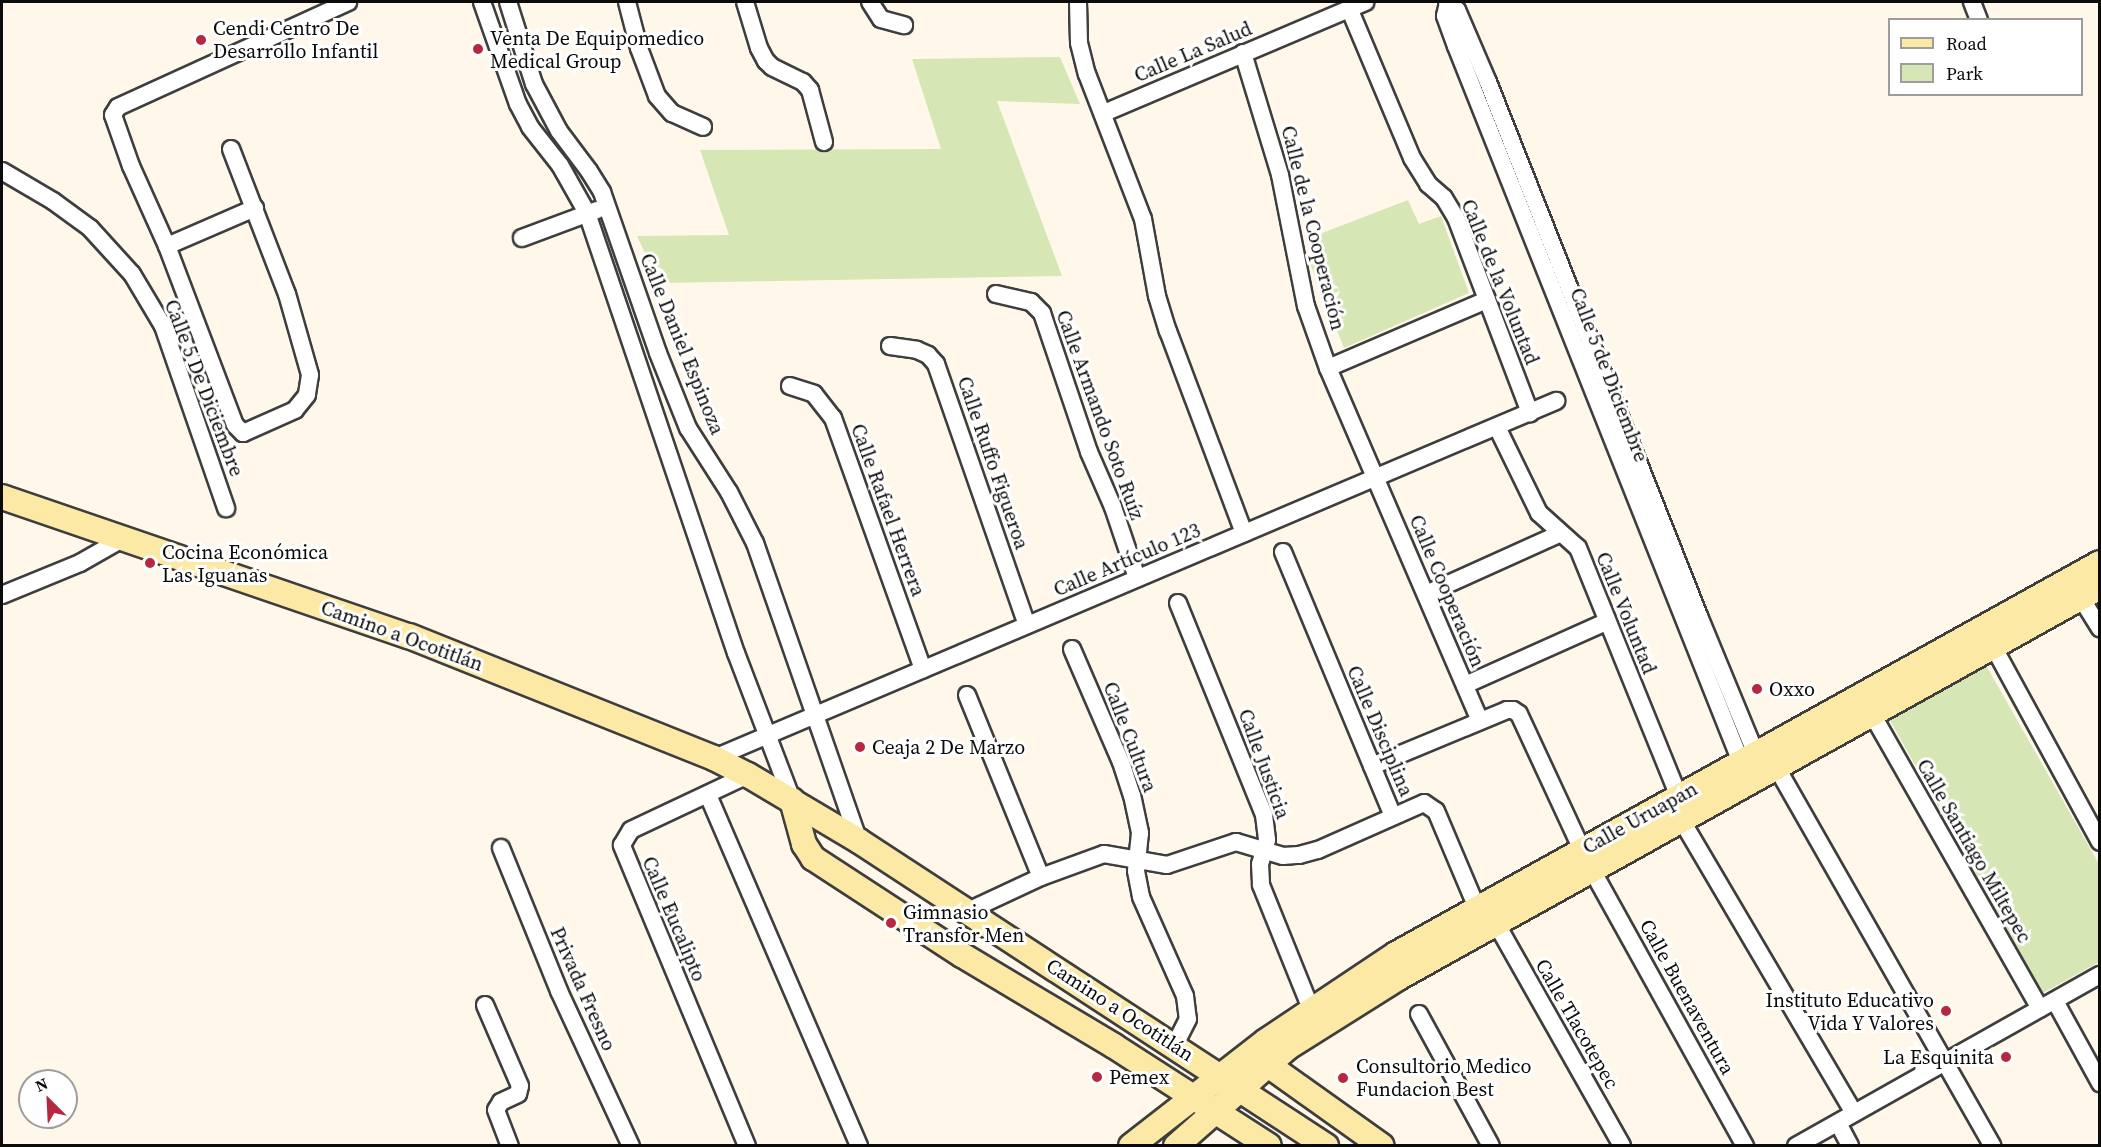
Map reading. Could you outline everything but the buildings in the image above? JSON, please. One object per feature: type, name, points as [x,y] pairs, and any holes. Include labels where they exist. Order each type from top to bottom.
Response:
[{"type":"main road","name":"Camino a Ocotitlán","points":[[2,497],[409,636],[714,758],[748,775],[859,841],[968,910],[1326,1146]]},
{"type":"main road","name":"Calle Uruapan","points":[[1260,1059],[1287,1048],[1326,1021],[1496,923],[1679,797],[2100,563]]},
{"type":"main road","name":"Calle Uruapan","points":[[1131,1146],[1195,1097],[1230,1084],[1260,1059],[1311,1009],[1396,954],[1477,908],[1682,821],[2090,592]]},
{"type":"main road","name":"Camino a Ocotitlán","points":[[792,801],[804,844],[813,858],[962,955],[1195,1097],[1269,1146]]},
{"type":"main road","points":[[1260,1059],[1382,1146]]},
{"type":"main road","name":"Calle Uruapan","points":[[1176,1146],[1216,1112],[1230,1084]]},
{"type":"street","points":[[231,149],[287,294],[310,375],[307,395],[296,410],[246,433],[240,433],[167,246],[113,121],[115,110],[348,2]]},
{"type":"street","points":[[482,2],[518,104],[530,127],[560,165],[588,213],[654,413],[792,801]]},
{"type":"street","name":"Calle Daniel Espinoza","points":[[508,2],[534,84],[559,131],[589,171],[607,205],[658,353],[688,428],[729,492],[755,543],[817,714],[859,841]]},
{"type":"street","points":[[627,2],[639,48],[657,96],[672,113],[703,127]]},
{"type":"street","points":[[745,2],[759,48],[766,61],[772,67],[803,82],[810,90],[824,142]]},
{"type":"street","points":[[870,2],[881,19],[904,25]]},
{"type":"street","points":[[1078,2],[1079,43],[1083,60],[1143,219],[1157,296],[1168,331],[1244,533]]},
{"type":"street","name":"Calle 5 de Diciembre","points":[[1448,2],[1457,10],[1488,82],[1699,616],[1749,758]]},
{"type":"street","points":[[1972,2],[1978,18]]},
{"type":"street","name":"Calle La Salud","points":[[1104,113],[1357,5]]},
{"type":"street","name":"Calle de la Voluntad","points":[[1357,5],[1412,158],[1428,184],[1444,198],[1456,218],[1530,413]]},
{"type":"street","name":"Calle de la Cooperación","points":[[1243,53],[1280,175],[1306,306],[1328,368],[1374,477]]},
{"type":"street","name":"Calle 5 De Diciembre","points":[[2,171],[53,201],[90,228],[132,274],[163,326],[226,508]]},
{"type":"street","points":[[522,238],[607,205]]},
{"type":"street","points":[[167,246],[255,208]]},
{"type":"street","name":"Calle Armando Soto Ruíz","points":[[996,294],[1031,302],[1042,313],[1089,452],[1113,507],[1137,578]]},
{"type":"street","points":[[1328,368],[1487,300]]},
{"type":"street","name":"Calle Ruffo Figueroa","points":[[890,346],[917,350],[928,355],[936,364],[1027,625]]},
{"type":"street","name":"Calle Rafael Herrera","points":[[790,386],[814,394],[833,418],[922,669]]},
{"type":"street","name":"Calle Artículo 123","points":[[714,758],[1556,401]]},
{"type":"street","name":"Calle Voluntad","points":[[1497,427],[1539,513],[1559,534],[1570,539],[1578,549],[1679,797]]},
{"type":"street","name":"Calle Cooperación","points":[[1374,477],[1480,722]]},
{"type":"street","points":[[1426,594],[1559,534]]},
{"type":"street","points":[[2,596],[80,563],[122,539]]},
{"type":"street","name":"Calle Disciplina","points":[[1283,552],[1393,816],[1418,803],[1429,804],[1433,807],[1477,908]]},
{"type":"street","points":[[2090,592],[2100,629]]},
{"type":"street","name":"Calle Justicia","points":[[1178,603],[1260,806],[1267,828],[1260,864],[1261,885],[1311,1009]]},
{"type":"street","points":[[1465,685],[1606,622]]},
{"type":"street","points":[[1994,646],[2100,842]]},
{"type":"street","name":"Calle Cultura","points":[[1072,650],[1121,762],[1132,795],[1140,833],[1137,880],[1141,897],[1185,996],[1188,1011],[1187,1024],[1175,1045]]},
{"type":"street","points":[[967,695],[1041,877]]},
{"type":"street","points":[[1372,766],[1507,710],[1519,714],[1587,860]]},
{"type":"street","name":"Calle Santiago Miltepec","points":[[1872,714],[2040,1009]]},
{"type":"street","points":[[1777,768],[1993,1146]]},
{"type":"street","name":"Calle Eucalipto","points":[[747,1146],[630,869],[622,845],[632,830],[748,775]]},
{"type":"street","points":[[708,795],[859,1146]]},
{"type":"street","points":[[968,910],[1041,877],[1104,854],[1137,858],[1160,864],[1176,864],[1236,842],[1283,856],[1318,850],[1393,816]]},
{"type":"street","points":[[1682,821],[1854,1113]]},
{"type":"street","name":"Privada Fresno","points":[[501,848],[559,991],[631,1146]]},
{"type":"street","name":"Calle Buenaventura","points":[[1587,860],[1745,1146]]},
{"type":"street","name":"Calle Tlacotepec","points":[[1496,923],[1622,1146]]},
{"type":"street","points":[[1796,1146],[2100,975]]},
{"type":"street","points":[[2055,1000],[2100,1083]]},
{"type":"street","points":[[485,1005],[520,1086],[518,1094],[501,1102],[496,1110],[510,1146]]},
{"type":"street","points":[[1419,1014],[1491,1146]]},
{"type":"street","points":[[1838,1123],[1850,1146]]},
{"type":"green space","points":[[1060,57],[1080,104],[997,101],[1062,276],[659,283],[637,236],[729,235],[700,150],[941,149],[912,59]]},
{"type":"green space","points":[[1408,200],[1419,224],[1441,216],[1469,293],[1344,348],[1309,261],[1322,233]]},
{"type":"green space","points":[[1983,660],[2099,864],[2099,962],[2043,993],[1887,715]]},
{"type":"place","name":"Cendi Centro De Desarrollo Infantil","points":[[201,40]]},
{"type":"place","name":"Venta De Equipomedico Medical Group","points":[[478,49]]},
{"type":"place","name":"Cocina Económica Las Iguanas","points":[[150,563]]},
{"type":"place","name":"Oxxo","points":[[1757,689]]},
{"type":"place","name":"Ceaja 2 De Marzo","points":[[860,747]]},
{"type":"place","name":"Gimnasio Transfor Men","points":[[891,923]]},
{"type":"place","name":"Instituto Educativo Vida Y Valores","points":[[1946,1011]]},
{"type":"place","name":"La Esquinita","points":[[2006,1057]]},
{"type":"place","name":"Pemex","points":[[1097,1077]]},
{"type":"place","name":"Consultorio Medico Fundacion Best","points":[[1343,1078]]}]
